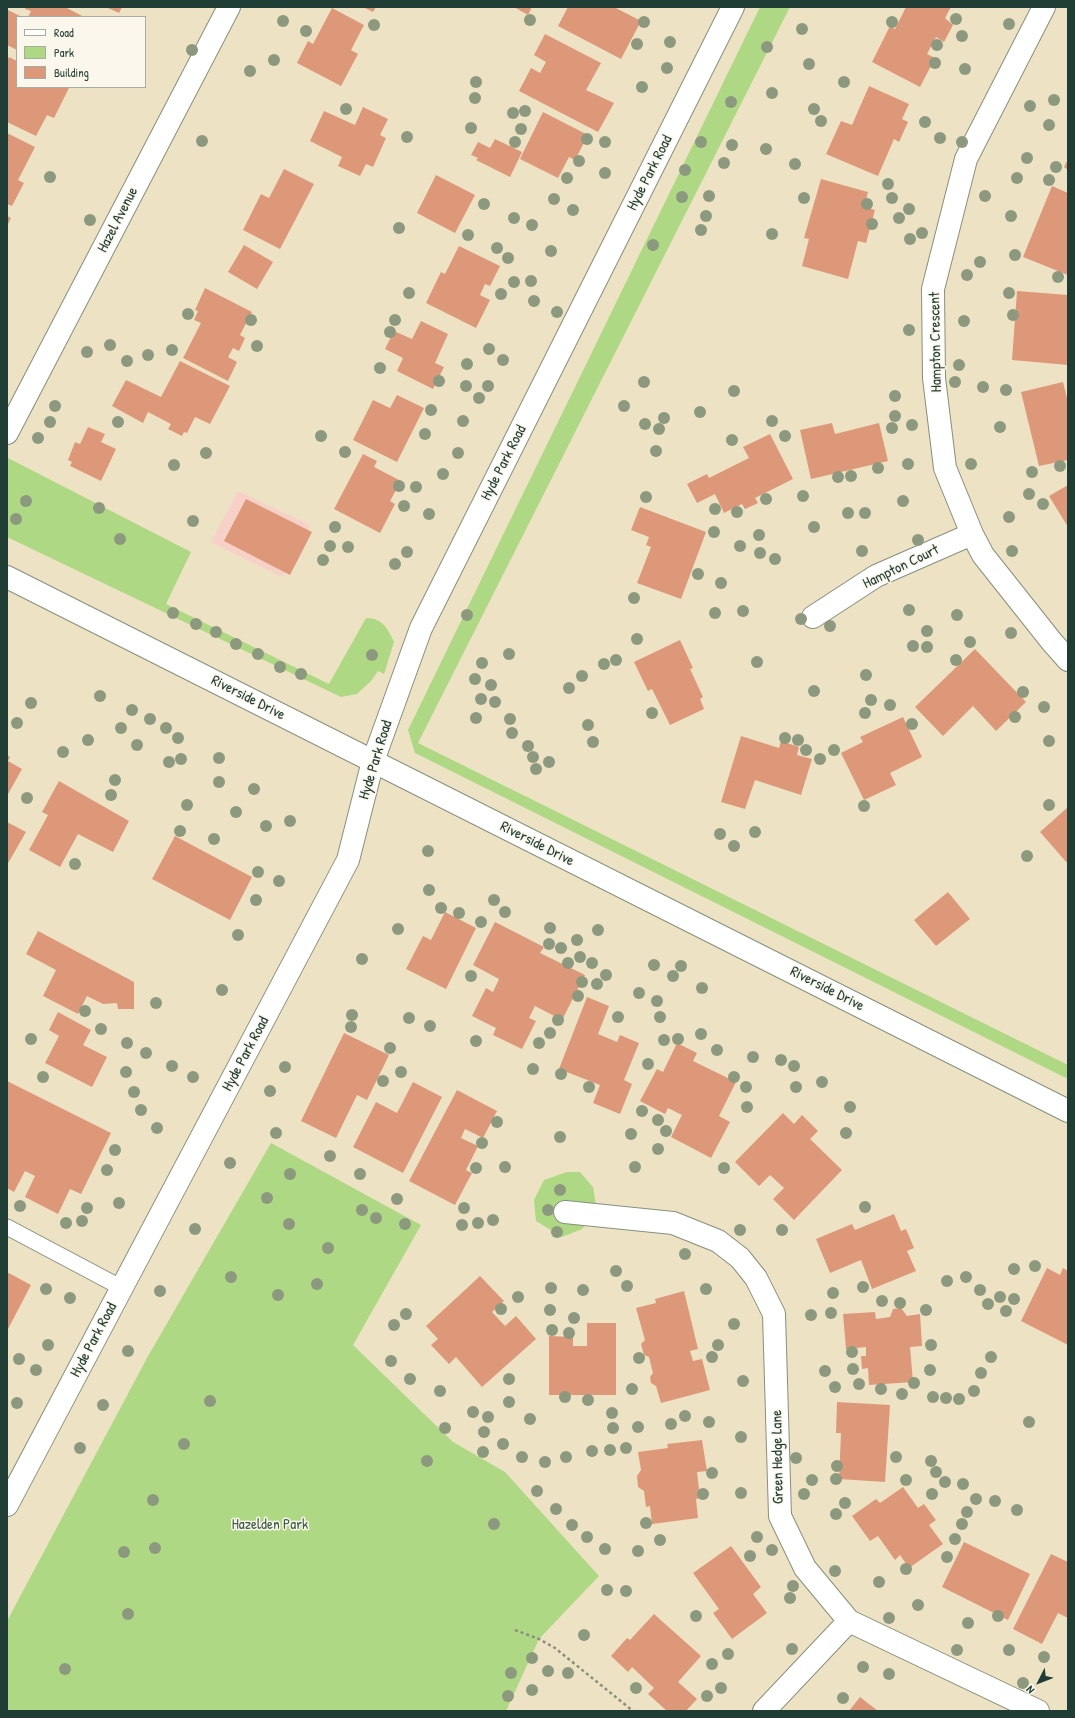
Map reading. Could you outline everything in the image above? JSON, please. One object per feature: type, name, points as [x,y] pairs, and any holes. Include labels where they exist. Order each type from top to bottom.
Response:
[{"type":"street","name":"Hazel Avenue","points":[[7,433],[229,7]]},
{"type":"street","name":"Hyde Park Road","points":[[7,1505],[348,860],[373,761],[421,628],[733,7]]},
{"type":"street","name":"Hampton Crescent","points":[[1044,7],[966,159],[933,289],[934,378],[945,468],[972,534],[983,555],[1068,660]]},
{"type":"street","name":"Hampton Court","points":[[813,617],[876,576],[972,534]]},
{"type":"street","name":"Riverside Drive","points":[[7,577],[1068,1111]]},
{"type":"street","name":"Green Hedge Lane","points":[[565,1212],[673,1223],[718,1241],[740,1258],[756,1278],[774,1314],[780,1516],[805,1568],[849,1621],[1038,1711]]},
{"type":"street","points":[[764,1711],[849,1621]]},
{"type":"lane","points":[[7,1228],[122,1288]]},
{"type":"path","points":[[515,1630],[539,1639],[555,1648],[633,1711]]},
{"type":"shaded area","points":[[238,491],[310,525],[282,577],[211,542]]},
{"type":"green space","points":[[760,7],[790,7],[418,743],[1068,1065],[1068,1079],[415,753],[408,730]]},
{"type":"green space","points":[[8,458],[191,552],[166,604],[329,684],[366,618],[372,618],[384,625],[394,642],[384,674],[378,671],[371,681],[357,694],[341,697],[7,537]]},
{"type":"green space","name":"Hazelden Park","points":[[271,1143],[421,1225],[353,1345],[453,1442],[505,1472],[599,1576],[539,1639],[506,1711],[7,1711],[7,1621],[147,1358]]},
{"type":"green space","points":[[567,1172],[580,1172],[593,1187],[597,1211],[582,1229],[562,1237],[536,1221],[534,1200],[544,1180]]},
{"type":"building","points":[[26,7],[65,7],[82,16],[28,16],[31,11],[25,9]]},
{"type":"building","points":[[106,7],[122,7],[119,13]]},
{"type":"building","points":[[363,7],[376,7],[373,12]]},
{"type":"building","points":[[514,7],[532,7],[528,15]]},
{"type":"building","points":[[568,7],[614,7],[641,21],[621,59],[558,26]]},
{"type":"building","points":[[906,7],[951,7],[945,18],[953,25],[944,42],[936,37],[927,54],[935,58],[920,87],[872,62],[890,26],[895,29]]},
{"type":"building","points":[[332,8],[364,25],[351,50],[358,54],[341,86],[297,63],[308,41],[313,44]]},
{"type":"building","points":[[8,10],[20,16],[16,16],[16,50],[7,45]]},
{"type":"building","points":[[545,34],[601,63],[586,90],[614,103],[598,132],[519,91],[531,68],[540,73],[546,62],[534,55]]},
{"type":"building","points":[[9,57],[16,60],[16,88],[69,88],[54,118],[47,115],[36,136],[7,122],[7,61]]},
{"type":"building","points":[[869,86],[909,104],[902,119],[908,122],[899,142],[894,139],[878,176],[826,154],[841,121],[852,125]]},
{"type":"building","points":[[363,107],[388,119],[380,135],[386,138],[373,167],[366,164],[360,176],[338,166],[342,157],[310,141],[324,111],[355,125]]},
{"type":"building","points":[[543,112],[588,135],[575,160],[569,157],[558,178],[520,159]]},
{"type":"building","points":[[7,133],[35,147],[18,180],[24,183],[12,206],[7,204]]},
{"type":"building","points":[[495,139],[522,152],[510,177],[476,160],[478,158],[471,155],[478,142],[490,148]]},
{"type":"building","points":[[1068,159],[1068,170],[1064,167]]},
{"type":"building","points":[[284,169],[314,184],[280,249],[243,230],[261,194],[269,198]]},
{"type":"building","points":[[436,175],[475,195],[455,233],[417,213]]},
{"type":"building","points":[[821,179],[868,192],[864,207],[875,210],[866,243],[858,241],[848,279],[802,266],[809,239],[804,238]]},
{"type":"building","points":[[1052,186],[1068,193],[1068,275],[1023,257]]},
{"type":"building","points":[[7,216],[11,218],[7,226]]},
{"type":"building","points":[[244,245],[273,262],[257,289],[228,272]]},
{"type":"building","points":[[459,246],[500,266],[490,286],[485,284],[480,295],[490,300],[476,328],[426,303],[441,272],[445,274]]},
{"type":"building","points":[[205,288],[252,312],[240,335],[245,338],[239,351],[233,348],[228,357],[237,362],[228,381],[183,358],[201,323],[194,320],[198,311],[195,310]]},
{"type":"building","points":[[1017,291],[1068,295],[1068,365],[1012,360]]},
{"type":"building","points":[[421,321],[448,334],[435,363],[444,367],[433,389],[397,371],[403,358],[385,349],[394,331],[412,339]]},
{"type":"building","points":[[180,361],[230,386],[210,424],[195,417],[187,433],[184,432],[182,436],[168,429],[171,424],[148,412],[143,423],[112,406],[126,380],[161,397]]},
{"type":"building","points":[[1063,382],[1068,402],[1068,460],[1039,466],[1021,392]]},
{"type":"building","points":[[397,395],[424,408],[397,462],[353,440],[373,400],[390,408]]},
{"type":"building","points":[[832,423],[835,434],[879,423],[888,461],[811,479],[800,430]]},
{"type":"building","points":[[88,427],[105,434],[101,442],[116,449],[101,481],[70,466],[72,462],[68,460],[75,442],[80,444]]},
{"type":"building","points":[[770,434],[793,479],[755,498],[758,503],[745,509],[742,504],[724,513],[715,494],[697,503],[687,484],[707,474],[709,478],[749,458],[743,447]]},
{"type":"building","points":[[363,454],[377,461],[374,467],[401,481],[390,501],[395,504],[380,533],[334,509]]},
{"type":"building","points":[[1068,485],[1068,527],[1049,496]]},
{"type":"building","points":[[246,499],[312,532],[290,575],[224,541]]},
{"type":"building","points":[[640,507],[706,532],[681,599],[637,583],[651,547],[646,545],[649,537],[631,530]]},
{"type":"building","points":[[680,640],[693,668],[690,669],[703,697],[700,699],[704,709],[670,725],[652,689],[648,691],[634,662]]},
{"type":"building","points":[[975,649],[1026,702],[996,731],[973,706],[943,736],[915,707]]},
{"type":"building","points":[[903,717],[922,757],[890,773],[896,785],[864,800],[841,753],[863,742],[860,737]]},
{"type":"building","points":[[741,736],[779,748],[781,741],[799,747],[797,755],[812,759],[801,795],[755,780],[745,809],[721,802]]},
{"type":"building","points":[[7,755],[10,757],[8,761],[22,769],[7,796]]},
{"type":"building","points":[[59,781],[129,821],[113,852],[78,834],[60,867],[29,850],[48,815],[42,812]]},
{"type":"building","points":[[1068,807],[1068,864],[1040,832]]},
{"type":"building","points":[[7,822],[26,832],[7,865]]},
{"type":"building","points":[[175,836],[252,877],[230,920],[152,879]]},
{"type":"building","points":[[948,892],[970,919],[936,946],[914,920]]},
{"type":"building","points":[[445,912],[476,928],[446,989],[406,969],[423,936],[431,940]]},
{"type":"building","points":[[495,922],[544,947],[540,953],[585,975],[562,1020],[535,1006],[529,1018],[536,1021],[522,1049],[493,1035],[496,1028],[472,1016],[486,988],[493,992],[499,979],[473,965]]},
{"type":"building","points":[[38,931],[134,982],[134,1009],[118,1009],[117,1003],[103,1004],[87,996],[78,1014],[43,996],[56,970],[26,954]]},
{"type":"building","points":[[587,997],[609,1006],[598,1034],[617,1042],[620,1035],[639,1043],[624,1080],[632,1084],[620,1114],[593,1103],[600,1085],[559,1069]]},
{"type":"building","points":[[58,1012],[91,1030],[83,1045],[107,1057],[92,1087],[45,1063],[59,1036],[49,1030]]},
{"type":"building","points":[[344,1033],[389,1055],[367,1100],[357,1095],[336,1138],[301,1121]]},
{"type":"building","points":[[677,1043],[697,1053],[693,1061],[736,1082],[719,1116],[730,1122],[711,1158],[671,1137],[682,1115],[668,1108],[665,1114],[640,1101],[657,1069],[663,1072]]},
{"type":"building","points":[[7,1081],[111,1133],[81,1194],[70,1189],[58,1214],[25,1197],[35,1176],[25,1171],[14,1192],[7,1188]]},
{"type":"building","points":[[413,1082],[442,1097],[403,1173],[353,1147],[376,1102],[397,1113]]},
{"type":"building","points":[[457,1090],[497,1111],[483,1138],[465,1129],[461,1138],[478,1146],[466,1170],[472,1173],[455,1205],[409,1181]]},
{"type":"building","points":[[783,1113],[794,1124],[802,1115],[818,1131],[810,1139],[842,1170],[794,1220],[773,1199],[784,1188],[770,1175],[759,1186],[735,1162]]},
{"type":"building","points":[[894,1214],[901,1231],[906,1229],[914,1248],[907,1251],[916,1271],[872,1289],[861,1260],[830,1273],[816,1239],[852,1224],[855,1230]]},
{"type":"building","points":[[1047,1268],[1060,1275],[1063,1268],[1068,1271],[1068,1345],[1021,1321]]},
{"type":"building","points":[[7,1272],[31,1285],[7,1331]]},
{"type":"building","points":[[480,1276],[504,1301],[492,1312],[505,1326],[516,1316],[536,1339],[482,1387],[456,1357],[449,1364],[431,1345],[438,1339],[426,1326]]},
{"type":"building","points":[[684,1291],[698,1349],[690,1351],[693,1361],[702,1359],[710,1390],[661,1403],[656,1386],[651,1383],[650,1377],[653,1373],[649,1357],[644,1355],[641,1344],[645,1340],[636,1308],[656,1303],[655,1299]]},
{"type":"building","points":[[901,1308],[907,1316],[920,1314],[922,1346],[910,1347],[913,1382],[869,1385],[868,1368],[862,1369],[861,1356],[866,1356],[866,1347],[846,1349],[843,1314],[875,1312],[876,1319],[890,1317],[893,1309]]},
{"type":"building","points":[[587,1323],[616,1323],[616,1395],[549,1395],[549,1336],[573,1337],[573,1346],[587,1346]]},
{"type":"building","points":[[837,1402],[890,1405],[885,1482],[839,1479],[841,1433],[836,1433]]},
{"type":"building","points":[[702,1440],[707,1471],[697,1472],[700,1498],[696,1499],[698,1518],[652,1524],[650,1506],[646,1507],[644,1491],[638,1487],[637,1476],[641,1470],[638,1452],[668,1448],[667,1444]]},
{"type":"building","points":[[903,1487],[918,1508],[924,1504],[936,1520],[929,1525],[943,1544],[909,1568],[900,1555],[895,1560],[878,1536],[870,1541],[852,1516],[876,1499],[880,1503]]},
{"type":"building","points":[[964,1542],[1030,1574],[1008,1620],[942,1587]]},
{"type":"building","points":[[731,1546],[761,1587],[753,1594],[767,1613],[732,1639],[713,1613],[719,1609],[693,1573]]},
{"type":"building","points":[[1051,1554],[1068,1562],[1068,1618],[1058,1613],[1042,1644],[1013,1629]]},
{"type":"building","points":[[654,1614],[701,1656],[678,1682],[697,1699],[686,1711],[667,1711],[648,1694],[654,1688],[632,1667],[628,1672],[611,1656],[627,1638],[630,1640]]},
{"type":"building","points":[[860,1697],[878,1711],[849,1711]]}]
